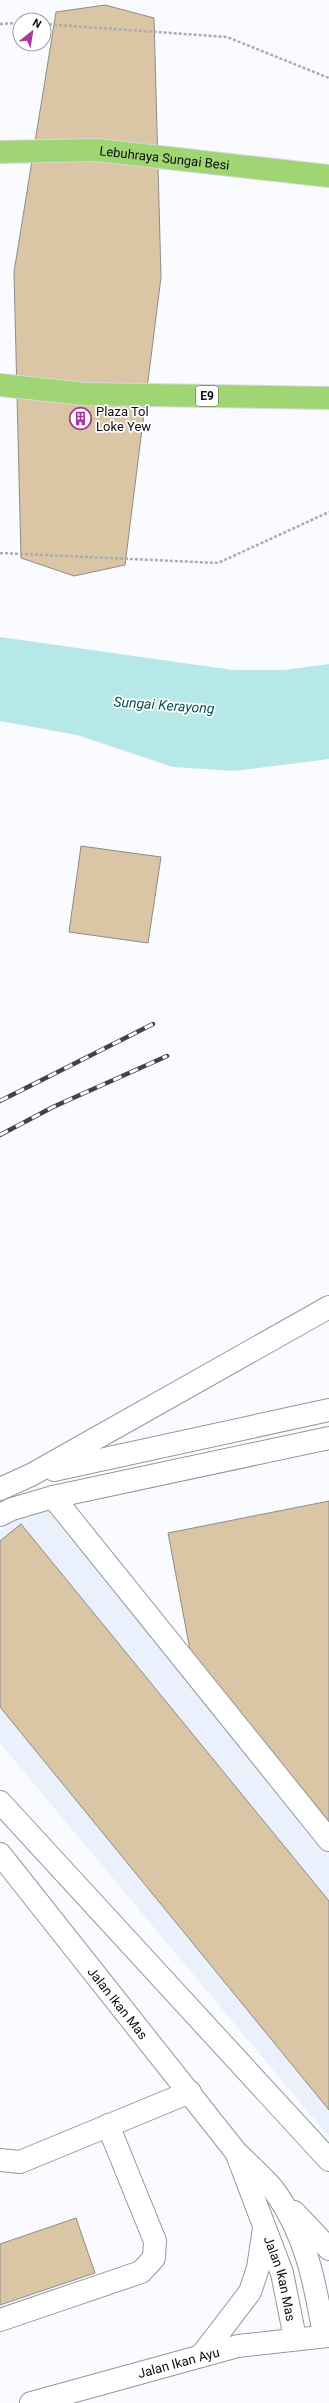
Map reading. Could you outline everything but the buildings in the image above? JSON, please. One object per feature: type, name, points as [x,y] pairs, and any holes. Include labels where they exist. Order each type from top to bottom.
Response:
[{"type":"highway","name":"Lebuhraya Sungai Besi","points":[[0,152],[97,150],[329,176]]},
{"type":"highway","name":"E9","points":[[0,385],[85,394],[329,398]]},
{"type":"street","points":[[0,1489],[31,1475],[329,1307]]},
{"type":"street","points":[[31,1475],[329,1410]]},
{"type":"street","points":[[4,1514],[53,1497],[329,1438]]},
{"type":"street","points":[[53,1497],[329,1840]]},
{"type":"street","points":[[0,1802],[329,2160]]},
{"type":"street","name":"Jalan Ikan Mas","points":[[0,1854],[236,2152],[273,2189],[296,2226],[313,2272],[326,2336]]},
{"type":"street","points":[[0,2160],[20,2162],[190,2092]]},
{"type":"street","points":[[0,2320],[141,2272],[154,2258],[155,2241],[108,2126]]},
{"type":"street","name":"Jalan Ikan Mas","points":[[236,2152],[282,2272],[295,2338]]},
{"type":"street","points":[[273,2189],[329,2249]]},
{"type":"street","points":[[200,2356],[250,2292],[258,2268],[264,2225]]},
{"type":"street","name":"Jalan Ikan Ayu","points":[[31,2403],[238,2346],[295,2338],[326,2336]]},
{"type":"path","points":[[0,24],[12,23]]},
{"type":"path","points":[[52,25],[227,36],[329,78]]},
{"type":"path","points":[[0,553],[218,563],[329,512]]},
{"type":"shaded area","points":[[51,1505],[329,1851],[329,2137],[0,1743],[0,1531],[15,1518]]},
{"type":"water","name":"Sungai Kerayong","points":[[0,637],[233,670],[284,670],[329,664],[329,759],[235,771],[173,767],[77,735],[0,721]]},
{"type":"railway","points":[[0,1101],[153,1024]]},
{"type":"railway","points":[[0,1135],[53,1107],[167,1056]]},
{"type":"place","name":"Plaza Tol Loke Yew","points":[[81,418]]}]
